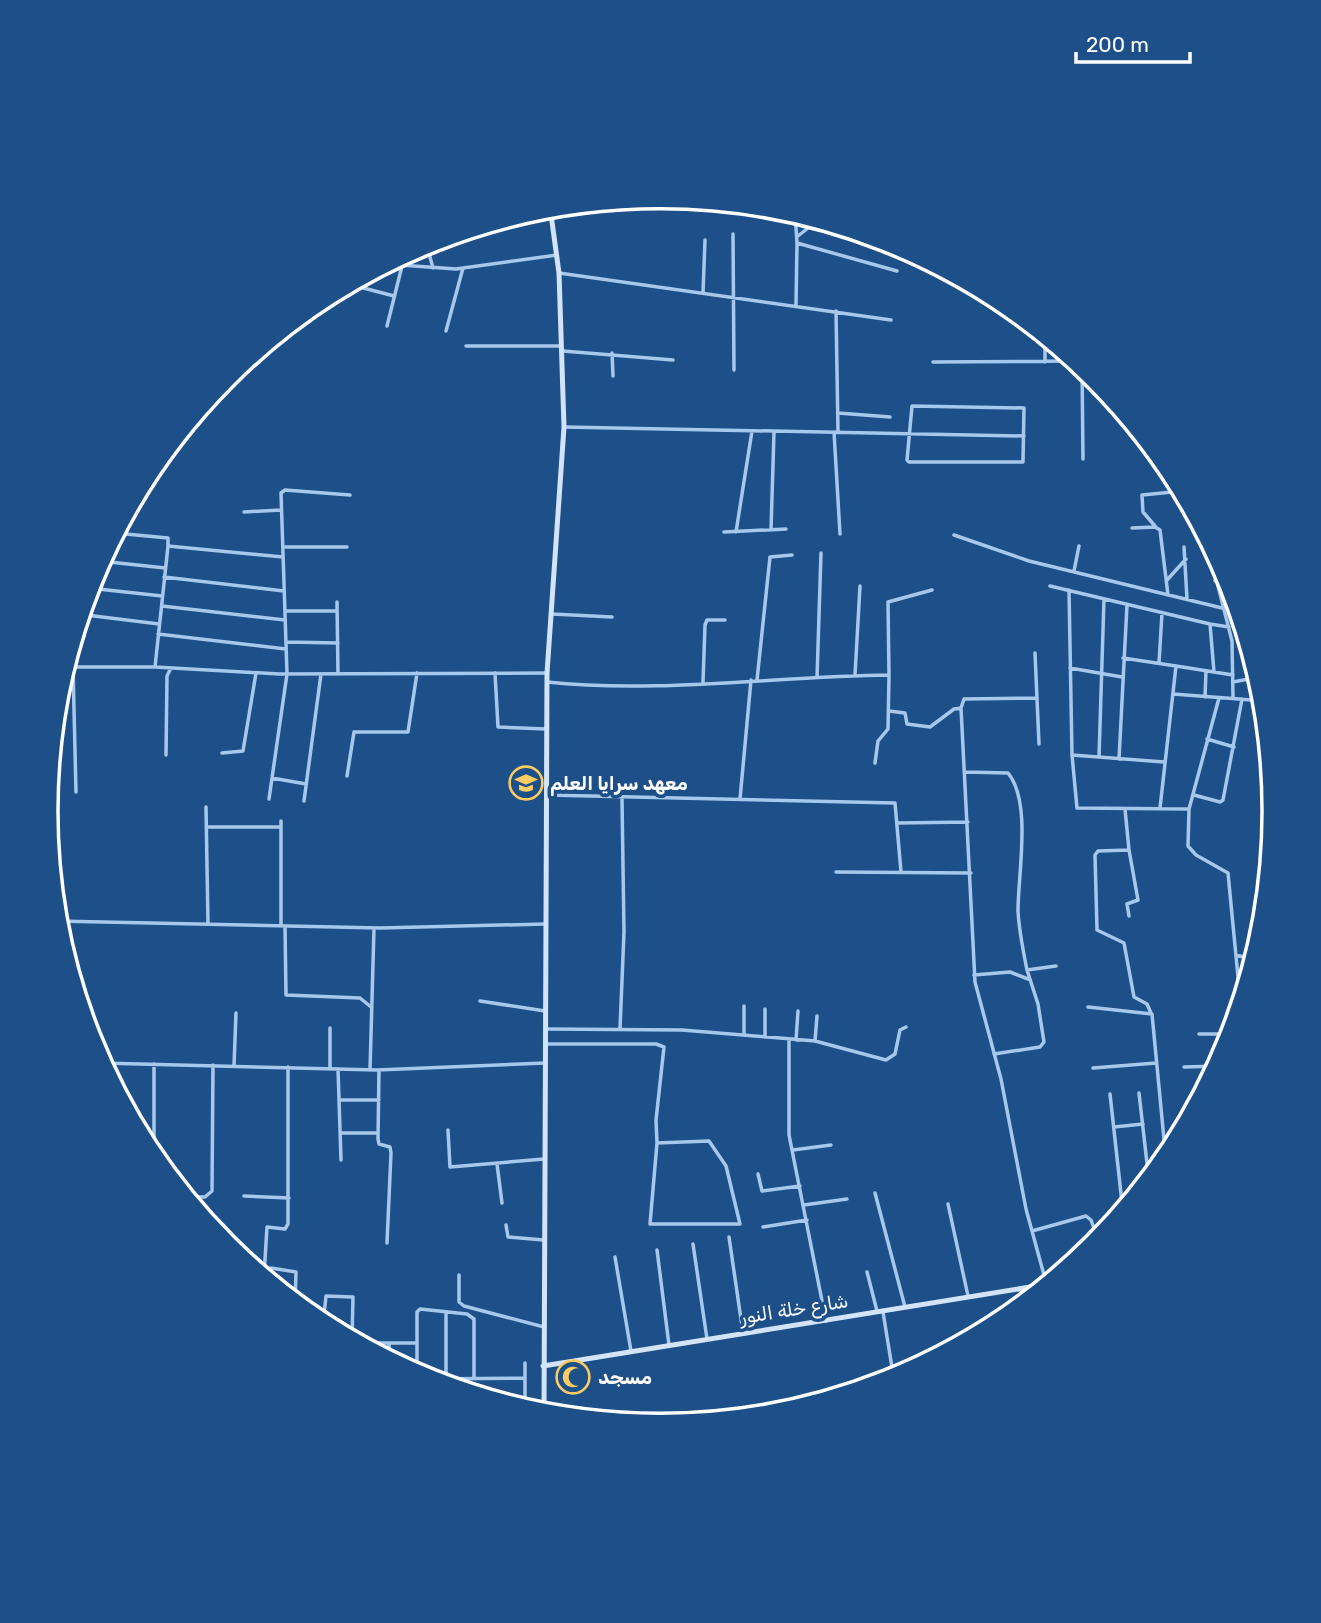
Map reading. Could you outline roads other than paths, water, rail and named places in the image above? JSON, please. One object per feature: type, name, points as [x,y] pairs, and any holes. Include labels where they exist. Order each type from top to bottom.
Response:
[{"type":"main road","points":[[544,1403],[547,673],[564,427],[559,273],[552,219]]},
{"type":"main road","name":"شارع خلة النور","points":[[543,1366],[1029,1288]]},
{"type":"street","points":[[796,224],[796,306]]},
{"type":"street","points":[[797,237],[809,227]]},
{"type":"street","points":[[733,234],[734,370]]},
{"type":"street","points":[[703,293],[705,240]]},
{"type":"street","points":[[797,243],[897,271]]},
{"type":"street","points":[[429,255],[433,269]]},
{"type":"street","points":[[405,266],[463,268],[557,255]]},
{"type":"street","points":[[387,326],[402,268]]},
{"type":"street","points":[[446,331],[463,268]]},
{"type":"street","points":[[559,273],[891,320]]},
{"type":"street","points":[[363,288],[394,296]]},
{"type":"street","points":[[836,311],[836,432],[841,534]]},
{"type":"street","points":[[466,346],[563,349],[673,360]]},
{"type":"street","points":[[1045,348],[1045,362]]},
{"type":"street","points":[[612,353],[613,376]]},
{"type":"street","points":[[933,362],[1061,361]]},
{"type":"street","points":[[1082,380],[1083,459]]},
{"type":"street","points":[[912,406],[1024,408],[1022,463],[921,463],[906,460],[909,434],[912,406]]},
{"type":"street","points":[[838,413],[890,417]]},
{"type":"street","points":[[564,427],[1024,436]]},
{"type":"street","points":[[736,532],[752,432]]},
{"type":"street","points":[[771,530],[774,432]]},
{"type":"street","points":[[269,799],[287,674],[281,493],[285,490],[350,495]]},
{"type":"street","points":[[1168,595],[1161,533],[1143,512],[1142,495],[1171,492]]},
{"type":"street","points":[[244,512],[281,510]]},
{"type":"street","points":[[1132,528],[1157,528]]},
{"type":"street","points":[[724,532],[786,529]]},
{"type":"street","points":[[126,534],[168,538],[155,667]]},
{"type":"street","points":[[954,534],[1029,561],[1222,608]]},
{"type":"street","points":[[168,546],[283,557]]},
{"type":"street","points":[[1074,571],[1079,546]]},
{"type":"street","points":[[283,547],[347,547]]},
{"type":"street","points":[[1184,547],[1187,599]]},
{"type":"street","points":[[817,678],[821,553]]},
{"type":"street","points":[[757,680],[770,557],[792,555]]},
{"type":"street","points":[[1167,580],[1186,559]]},
{"type":"street","points":[[112,562],[166,568]]},
{"type":"street","points":[[1213,572],[1229,626],[1233,698]]},
{"type":"street","points":[[164,577],[284,591]]},
{"type":"street","points":[[855,675],[860,586]]},
{"type":"street","points":[[1050,586],[1210,624],[1229,626]]},
{"type":"street","points":[[101,588],[162,596]]},
{"type":"street","points":[[875,763],[877,743],[888,733],[888,603],[932,590]]},
{"type":"street","points":[[1069,590],[1072,755],[1076,807],[1189,809]]},
{"type":"street","points":[[1100,757],[1104,599]]},
{"type":"street","points":[[337,602],[338,674]]},
{"type":"street","points":[[1119,758],[1127,605]]},
{"type":"street","points":[[161,606],[285,620]]},
{"type":"street","points":[[285,611],[337,611]]},
{"type":"street","points":[[1159,663],[1162,613]]},
{"type":"street","points":[[550,614],[612,617]]},
{"type":"street","points":[[91,616],[159,624]]},
{"type":"street","points":[[703,682],[705,625],[707,620],[725,620]]},
{"type":"street","points":[[1210,624],[1214,672]]},
{"type":"street","points":[[158,634],[286,649]]},
{"type":"street","points":[[286,642],[338,643]]},
{"type":"street","points":[[1035,653],[1039,744]]},
{"type":"street","points":[[1123,658],[1233,675]]},
{"type":"street","points":[[1160,808],[1176,666]]},
{"type":"street","points":[[75,667],[155,667],[287,674],[547,673]]},
{"type":"street","points":[[166,755],[167,676],[171,668]]},
{"type":"street","points":[[1070,668],[1122,677]]},
{"type":"street","points":[[1205,697],[1206,671]]},
{"type":"street","points":[[222,753],[243,751],[256,673]]},
{"type":"street","points":[[347,776],[354,732],[408,732],[417,673]]},
{"type":"street","points":[[495,673],[498,727],[546,729]]},
{"type":"street","points":[[304,801],[321,674]]},
{"type":"street","points":[[547,682],[586,685],[889,675]]},
{"type":"street","points":[[73,676],[76,792]]},
{"type":"street","points":[[1233,682],[1249,679]]},
{"type":"street","points":[[740,799],[751,680]]},
{"type":"street","points":[[1173,694],[1253,700]]},
{"type":"street","points":[[1037,698],[966,699],[962,700],[961,708],[974,975],[1032,1231],[1045,1275]]},
{"type":"street","points":[[1219,698],[1189,809],[1188,846],[1196,855],[1228,873],[1237,988]]},
{"type":"street","points":[[1194,795],[1223,801],[1242,699]]},
{"type":"street","points":[[889,711],[905,713],[907,724],[930,727],[954,709],[961,708]]},
{"type":"street","points":[[1207,739],[1234,747]]},
{"type":"street","points":[[1072,755],[1164,762]]},
{"type":"street","points":[[965,772],[1008,773],[1017,793],[1022,834],[1018,912],[1028,979],[1038,1004],[1043,1044],[993,1054]]},
{"type":"street","points":[[272,778],[306,784]]},
{"type":"street","points":[[545,795],[622,799],[895,803],[901,872]]},
{"type":"street","points":[[620,1029],[624,932],[622,799]]},
{"type":"street","points":[[206,807],[208,924]]},
{"type":"street","points":[[1125,809],[1129,850],[1139,900],[1127,904],[1129,916]]},
{"type":"street","points":[[281,821],[286,995],[360,998],[372,1007]]},
{"type":"street","points":[[898,823],[968,822]]},
{"type":"street","points":[[206,827],[281,827]]},
{"type":"street","points":[[1129,850],[1095,853],[1097,930],[1124,943],[1134,997],[1147,1004],[1151,1013],[1165,1141]]},
{"type":"street","points":[[836,872],[971,873]]},
{"type":"street","points":[[68,921],[374,928],[547,925]]},
{"type":"street","points":[[370,1070],[374,928]]},
{"type":"street","points":[[1236,955],[1245,957]]},
{"type":"street","points":[[1027,970],[1056,967]]},
{"type":"street","points":[[974,975],[1010,972],[1028,979]]},
{"type":"street","points":[[480,1001],[547,1011]]},
{"type":"street","points":[[744,1006],[744,1035]]},
{"type":"street","points":[[1088,1007],[1151,1013]]},
{"type":"street","points":[[765,1009],[765,1037]]},
{"type":"street","points":[[796,1040],[798,1011]]},
{"type":"street","points":[[234,1066],[236,1013]]},
{"type":"street","points":[[815,1041],[817,1016]]},
{"type":"street","points":[[547,1029],[620,1029],[815,1041],[886,1060],[895,1054],[900,1030],[906,1027]]},
{"type":"street","points":[[330,1028],[330,1068]]},
{"type":"street","points":[[1199,1034],[1220,1034]]},
{"type":"street","points":[[789,1039],[787,1113],[826,1321]]},
{"type":"street","points":[[547,1044],[656,1044],[664,1047],[656,1120],[657,1143],[650,1224],[740,1224],[726,1166],[709,1141],[657,1143]]},
{"type":"street","points":[[113,1063],[379,1070],[547,1063]]},
{"type":"street","points":[[1093,1068],[1156,1063]]},
{"type":"street","points":[[154,1064],[154,1138]]},
{"type":"street","points":[[197,1197],[205,1197],[212,1192],[213,1065]]},
{"type":"street","points":[[1184,1067],[1206,1066]]},
{"type":"street","points":[[265,1266],[267,1227],[287,1228],[288,1067]]},
{"type":"street","points":[[338,1069],[341,1160]]},
{"type":"street","points":[[379,1070],[379,1144],[390,1147],[391,1153],[387,1243]]},
{"type":"street","points":[[1139,1093],[1147,1166]]},
{"type":"street","points":[[1110,1094],[1122,1199]]},
{"type":"street","points":[[339,1100],[379,1100]]},
{"type":"street","points":[[1114,1127],[1143,1124]]},
{"type":"street","points":[[448,1130],[450,1167],[546,1159]]},
{"type":"street","points":[[340,1133],[379,1133]]},
{"type":"street","points":[[793,1150],[831,1145]]},
{"type":"street","points":[[497,1164],[502,1203]]},
{"type":"street","points":[[758,1174],[762,1191],[800,1186]]},
{"type":"street","points":[[875,1193],[905,1309]]},
{"type":"street","points":[[244,1196],[289,1198]]},
{"type":"street","points":[[804,1205],[847,1199]]},
{"type":"street","points":[[948,1204],[968,1298]]},
{"type":"street","points":[[1032,1231],[1086,1216],[1091,1220],[1095,1230]]},
{"type":"street","points":[[763,1227],[807,1220]]},
{"type":"street","points":[[506,1225],[508,1237],[546,1240]]},
{"type":"street","points":[[729,1237],[743,1333]]},
{"type":"street","points":[[693,1244],[707,1339]]},
{"type":"street","points":[[656,1250],[668,1345]]},
{"type":"street","points":[[615,1257],[631,1351]]},
{"type":"street","points":[[268,1269],[296,1272],[295,1291]]},
{"type":"street","points":[[867,1272],[880,1312],[891,1368]]},
{"type":"street","points":[[459,1275],[459,1302],[464,1306],[544,1327]]},
{"type":"street","points":[[324,1312],[326,1296],[353,1297],[352,1329]]},
{"type":"street","points":[[417,1362],[418,1310],[467,1314],[474,1319],[474,1379]]},
{"type":"street","points":[[446,1312],[446,1374]]},
{"type":"street","points":[[377,1343],[417,1343]]},
{"type":"street","points":[[388,1343],[388,1349]]},
{"type":"street","points":[[525,1399],[526,1363]]},
{"type":"street","points":[[459,1379],[525,1378]]},
{"type":"place","name":"معهد سرايا العلم","points":[[526,783]]},
{"type":"place","name":"مسجد","points":[[573,1377]]}]
